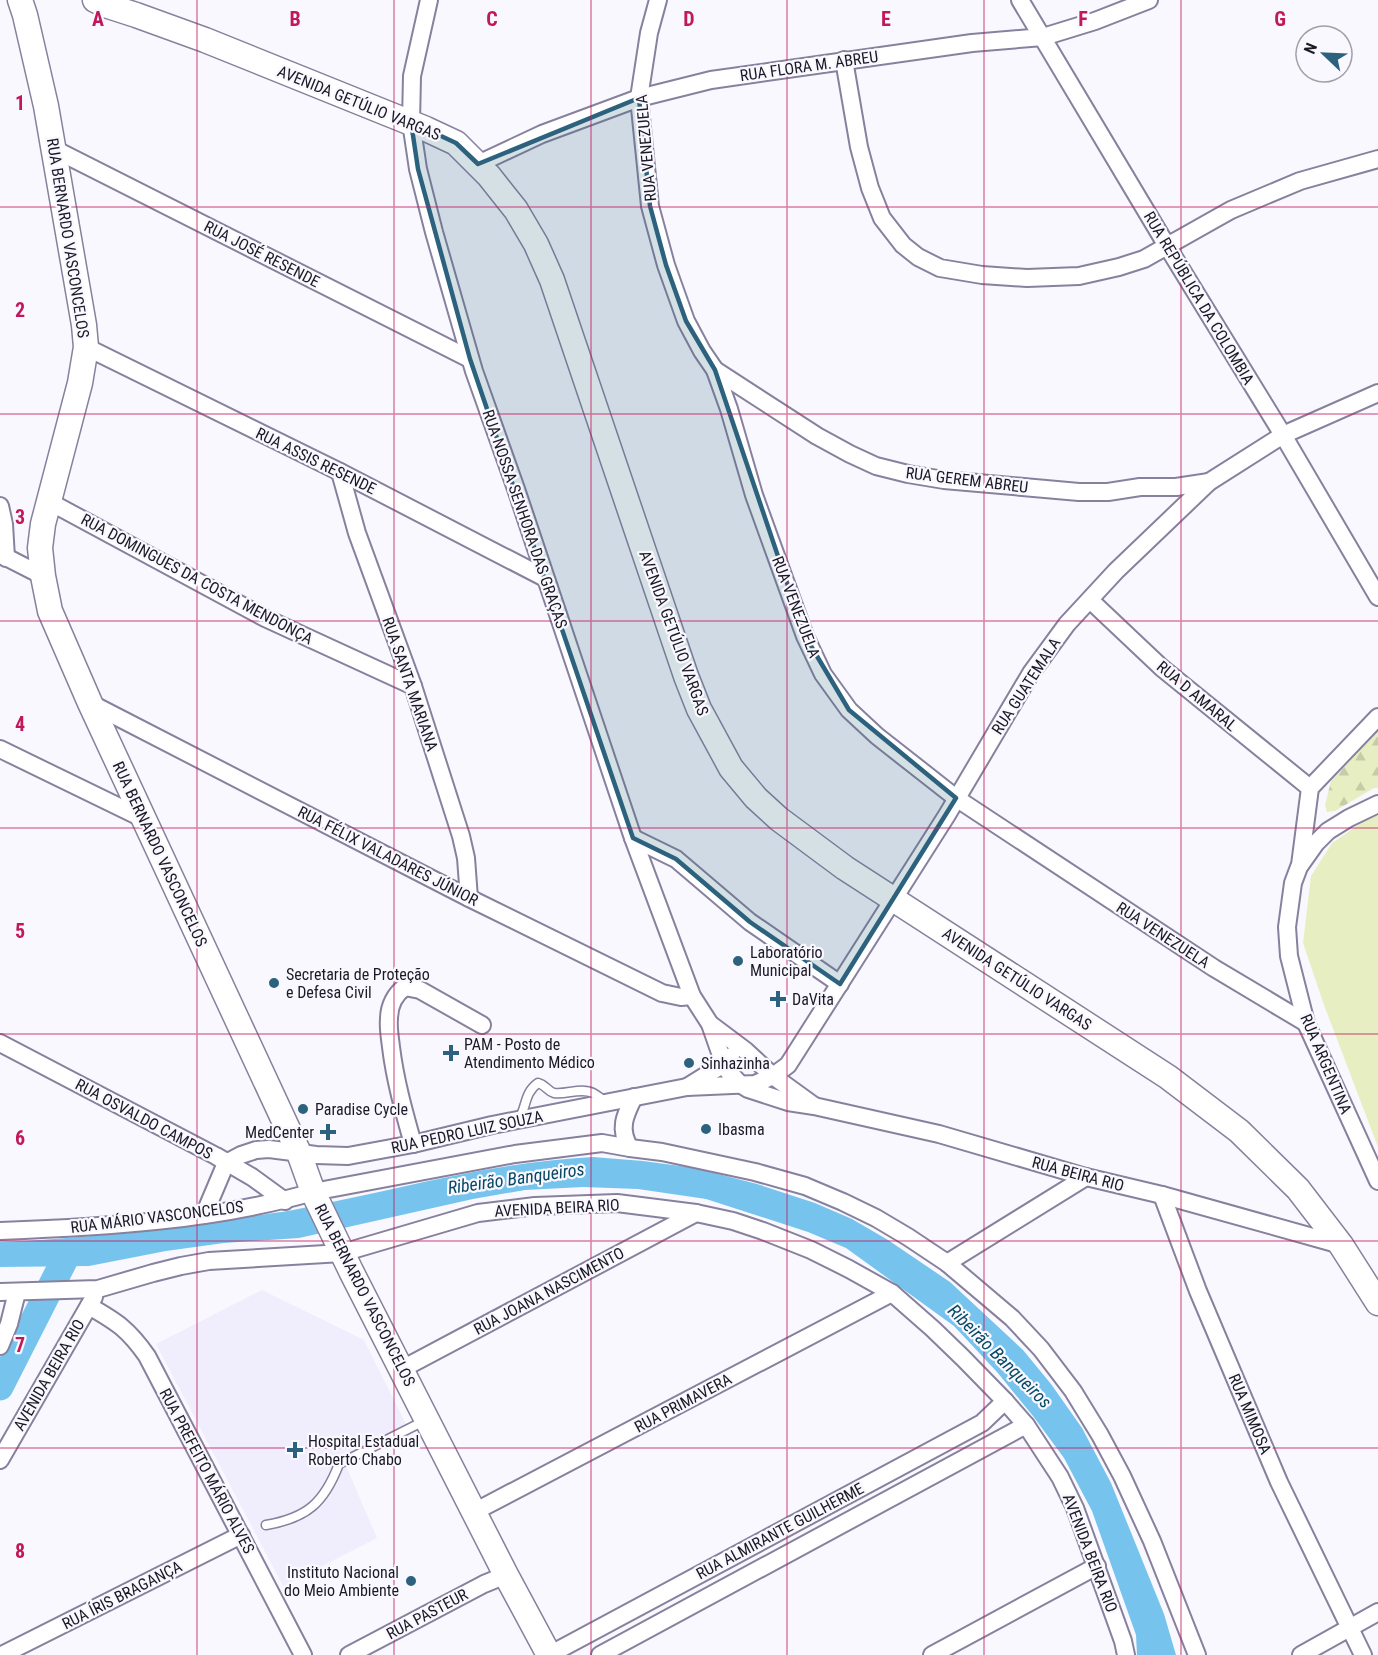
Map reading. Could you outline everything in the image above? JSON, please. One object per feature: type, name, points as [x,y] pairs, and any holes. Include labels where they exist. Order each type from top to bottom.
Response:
[{"type":"main road","name":"AVENIDA GETÚLIO VARGAS","points":[[95,0],[105,5],[127,7],[411,122],[456,143],[478,164],[516,210],[536,244],[552,280],[699,709],[736,775],[779,819],[845,868],[1168,1077],[1210,1107],[1253,1144],[1298,1189],[1341,1245],[1378,1303]]},
{"type":"main road","name":"RUA BERNARDO VASCONCELOS","points":[[25,5],[54,149],[86,347],[80,383],[43,524],[40,548],[42,576],[50,611],[90,703],[299,1153],[315,1195],[339,1246],[549,1655]]},
{"type":"street","name":"RUA NOSSA SENHORA DAS GRAÇAS","points":[[429,0],[412,76],[411,122],[418,169],[434,232],[470,359],[633,838],[692,996],[710,1024],[724,1064]]},
{"type":"street","name":"RUA VENEZUELA","points":[[657,0],[649,33],[639,98],[650,206],[666,265],[686,321],[715,370],[754,495],[805,636],[823,674],[849,711],[956,798],[1214,968],[1306,1023]]},
{"type":"street","name":"RUA REPÚBLICA DA COLOMBIA","points":[[1020,0],[1283,435],[1378,597]]},
{"type":"street","name":"RUA FLORA M. ABREU","points":[[478,164],[542,134],[639,98],[711,80],[972,43],[1043,37],[1095,21],[1149,0]]},
{"type":"street","points":[[844,60],[859,147],[870,188],[882,218],[903,245],[918,257],[940,268],[982,275],[1027,278],[1079,276],[1119,267],[1144,259],[1231,210],[1300,181],[1378,159]]},
{"type":"street","name":"RUA JOSÉ RESENDE","points":[[54,149],[470,359]]},
{"type":"street","name":"RUA ASSIS RESENDE","points":[[86,347],[340,472],[545,578]]},
{"type":"street","name":"RUA GEREM ABREU","points":[[715,370],[817,436],[850,454],[876,466],[908,474],[944,480],[1078,492],[1108,492],[1140,487],[1176,487],[1209,482]]},
{"type":"street","name":"RUA GUATEMALA","points":[[773,1076],[788,1065],[956,798],[1031,673],[1067,624],[1140,548],[1209,482],[1283,435],[1378,393]]},
{"type":"street","name":"RUA SANTA MARIANA","points":[[340,472],[357,533],[413,686],[461,836],[466,858],[469,898]]},
{"type":"street","name":"RUA DOMINGUES DA COSTA MENDONÇA","points":[[48,501],[265,618],[413,686]]},
{"type":"street","points":[[0,506],[4,524],[3,556],[42,576]]},
{"type":"street","name":"RUA D AMARAL","points":[[1090,600],[1162,668],[1310,788]]},
{"type":"street","name":"RUA FÉLIX VALADARES JÚNIOR","points":[[90,703],[469,898],[662,993],[681,997],[692,996]]},
{"type":"street","points":[[1299,867],[1310,788],[1378,717]]},
{"type":"street","points":[[0,749],[144,819]]},
{"type":"street","name":"RUA ARGENTINA","points":[[1378,804],[1328,831],[1316,843],[1299,867],[1293,883],[1287,927],[1289,956],[1306,1023],[1378,1181]]},
{"type":"street","points":[[633,838],[676,859],[750,922],[840,984]]},
{"type":"street","points":[[413,1144],[394,1070],[388,1017],[393,1000],[405,987],[413,987],[482,1025]]},
{"type":"street","name":"RUA NOSSA SENHORA DAS GRAÇAS","points":[[710,1024],[751,1056]]},
{"type":"street","name":"RUA OSVALDO CAMPOS","points":[[0,1043],[252,1177],[285,1201]]},
{"type":"street","name":"RUA BEIRA RIO","points":[[687,1087],[724,1064],[734,1055],[751,1056],[773,1076],[814,1106]]},
{"type":"street","points":[[740,1084],[748,1077],[751,1056]]},
{"type":"street","name":"RUA BEIRA RIO","points":[[724,1064],[732,1077],[740,1084],[773,1098],[939,1134],[1086,1177],[1341,1245]]},
{"type":"street","name":"RUA BEIRA RIO","points":[[634,1097],[687,1087],[755,1084],[773,1076]]},
{"type":"street","points":[[630,1148],[624,1140],[623,1126],[626,1113],[634,1097]]},
{"type":"street","name":"RUA PEDRO LUIZ SOUZA","points":[[226,1163],[240,1155],[269,1149],[348,1156],[634,1097]]},
{"type":"street","points":[[602,1143],[615,1136],[620,1126],[619,1112],[608,1103]]},
{"type":"street","points":[[315,1195],[515,1154],[602,1143],[715,1162],[805,1186],[876,1218],[947,1263],[1012,1318],[1041,1349],[1073,1391],[1127,1486],[1152,1541],[1197,1655]]},
{"type":"street","points":[[204,1215],[226,1163]]},
{"type":"street","points":[[947,1263],[1086,1177]]},
{"type":"street","name":"RUA MÁRIO VASCONCELOS","points":[[0,1231],[103,1226],[204,1215],[315,1195]]},
{"type":"street","name":"RUA MIMOSA","points":[[1162,1196],[1198,1291],[1279,1482],[1363,1655]]},
{"type":"street","name":"AVENIDA BEIRA RIO","points":[[0,1292],[98,1290],[162,1270],[209,1261],[339,1246],[478,1213],[535,1206],[617,1203],[696,1213],[733,1221],[811,1250],[892,1293],[948,1343],[1005,1401],[1026,1425],[1060,1477],[1097,1566],[1126,1655]]},
{"type":"street","name":"RUA JOANA NASCIMENTO","points":[[402,1369],[696,1213]]},
{"type":"street","name":"AVENIDA BEIRA RIO","points":[[0,1460],[98,1290]]},
{"type":"street","points":[[0,1346],[22,1292]]},
{"type":"street","name":"RUA PRIMAVERA","points":[[474,1512],[892,1293]]},
{"type":"street","name":"RUA PREFEITO MÁRIO ALVES","points":[[89,1306],[123,1327],[147,1356],[303,1655]]},
{"type":"street","name":"RUA ALMIRANTE GUILHERME","points":[[549,1655],[982,1423],[1005,1401]]},
{"type":"street","name":"RUA ALMIRANTE GUILHERME","points":[[600,1655],[1026,1425]]},
{"type":"street","name":"RUA ÍRIS BRAGANÇA","points":[[2,1655],[241,1535]]},
{"type":"street","points":[[932,1655],[1097,1566]]},
{"type":"street","name":"RUA PASTEUR","points":[[349,1655],[484,1584],[506,1575]]},
{"type":"street","points":[[1301,1655],[1378,1612]]},
{"type":"lane","points":[[510,1122],[518,1120],[530,1088],[538,1083],[545,1085],[549,1091],[555,1093],[593,1092],[608,1103]]},
{"type":"lane","points":[[266,1525],[287,1522],[317,1504],[331,1484],[339,1464],[427,1419]]},
{"type":"highlighted area","points":[[639,98],[650,206],[666,265],[686,321],[715,370],[805,636],[849,710],[956,798],[840,984],[750,922],[676,859],[633,838],[470,359],[418,169],[411,122],[456,143],[478,164]]},
{"type":"shaded area","name":"Hospital Estadual Roberto Chabo","points":[[262,1290],[364,1340],[411,1434],[346,1466],[377,1538],[283,1586],[156,1344]]},
{"type":"green space","points":[[1378,731],[1378,788],[1374,788],[1335,811],[1327,812],[1325,805],[1331,781]]},
{"type":"green space","points":[[1378,815],[1378,1147],[1303,943],[1311,876],[1332,843],[1370,817]]},
{"type":"water","name":"Ribeirão Banqueiros","points":[[593,1157],[695,1168],[757,1184],[815,1203],[852,1219],[888,1240],[950,1282],[1023,1350],[1051,1384],[1082,1428],[1111,1483],[1164,1614],[1176,1655],[1137,1655],[1136,1635],[1092,1511],[1064,1458],[997,1372],[954,1326],[846,1248],[808,1232],[706,1199],[638,1189],[583,1187],[525,1190],[473,1199],[299,1238],[224,1243],[166,1251],[89,1266],[0,1267],[0,1242],[113,1234],[226,1220],[293,1210],[480,1171]]},
{"type":"waterway","points":[[0,1387],[67,1255]]},
{"type":"place","name":"Laboratório Municipal","points":[[738,961]]},
{"type":"place","name":"Secretaria de Proteção e Defesa Civil","points":[[274,983]]},
{"type":"place","name":"DaVita","points":[[778,999]]},
{"type":"place","name":"PAM - Posto de Atendimento Médico","points":[[451,1053]]},
{"type":"place","name":"Sinhazinha","points":[[689,1063]]},
{"type":"place","name":"Paradise Cycle","points":[[303,1109]]},
{"type":"place","name":"Ibasma","points":[[706,1129]]},
{"type":"place","name":"MedCenter","points":[[328,1132]]},
{"type":"place","name":"Hospital Estadual Roberto Chabo","points":[[295,1450]]},
{"type":"place","name":"Instituto Nacional do Meio Ambiente","points":[[411,1581]]}]
